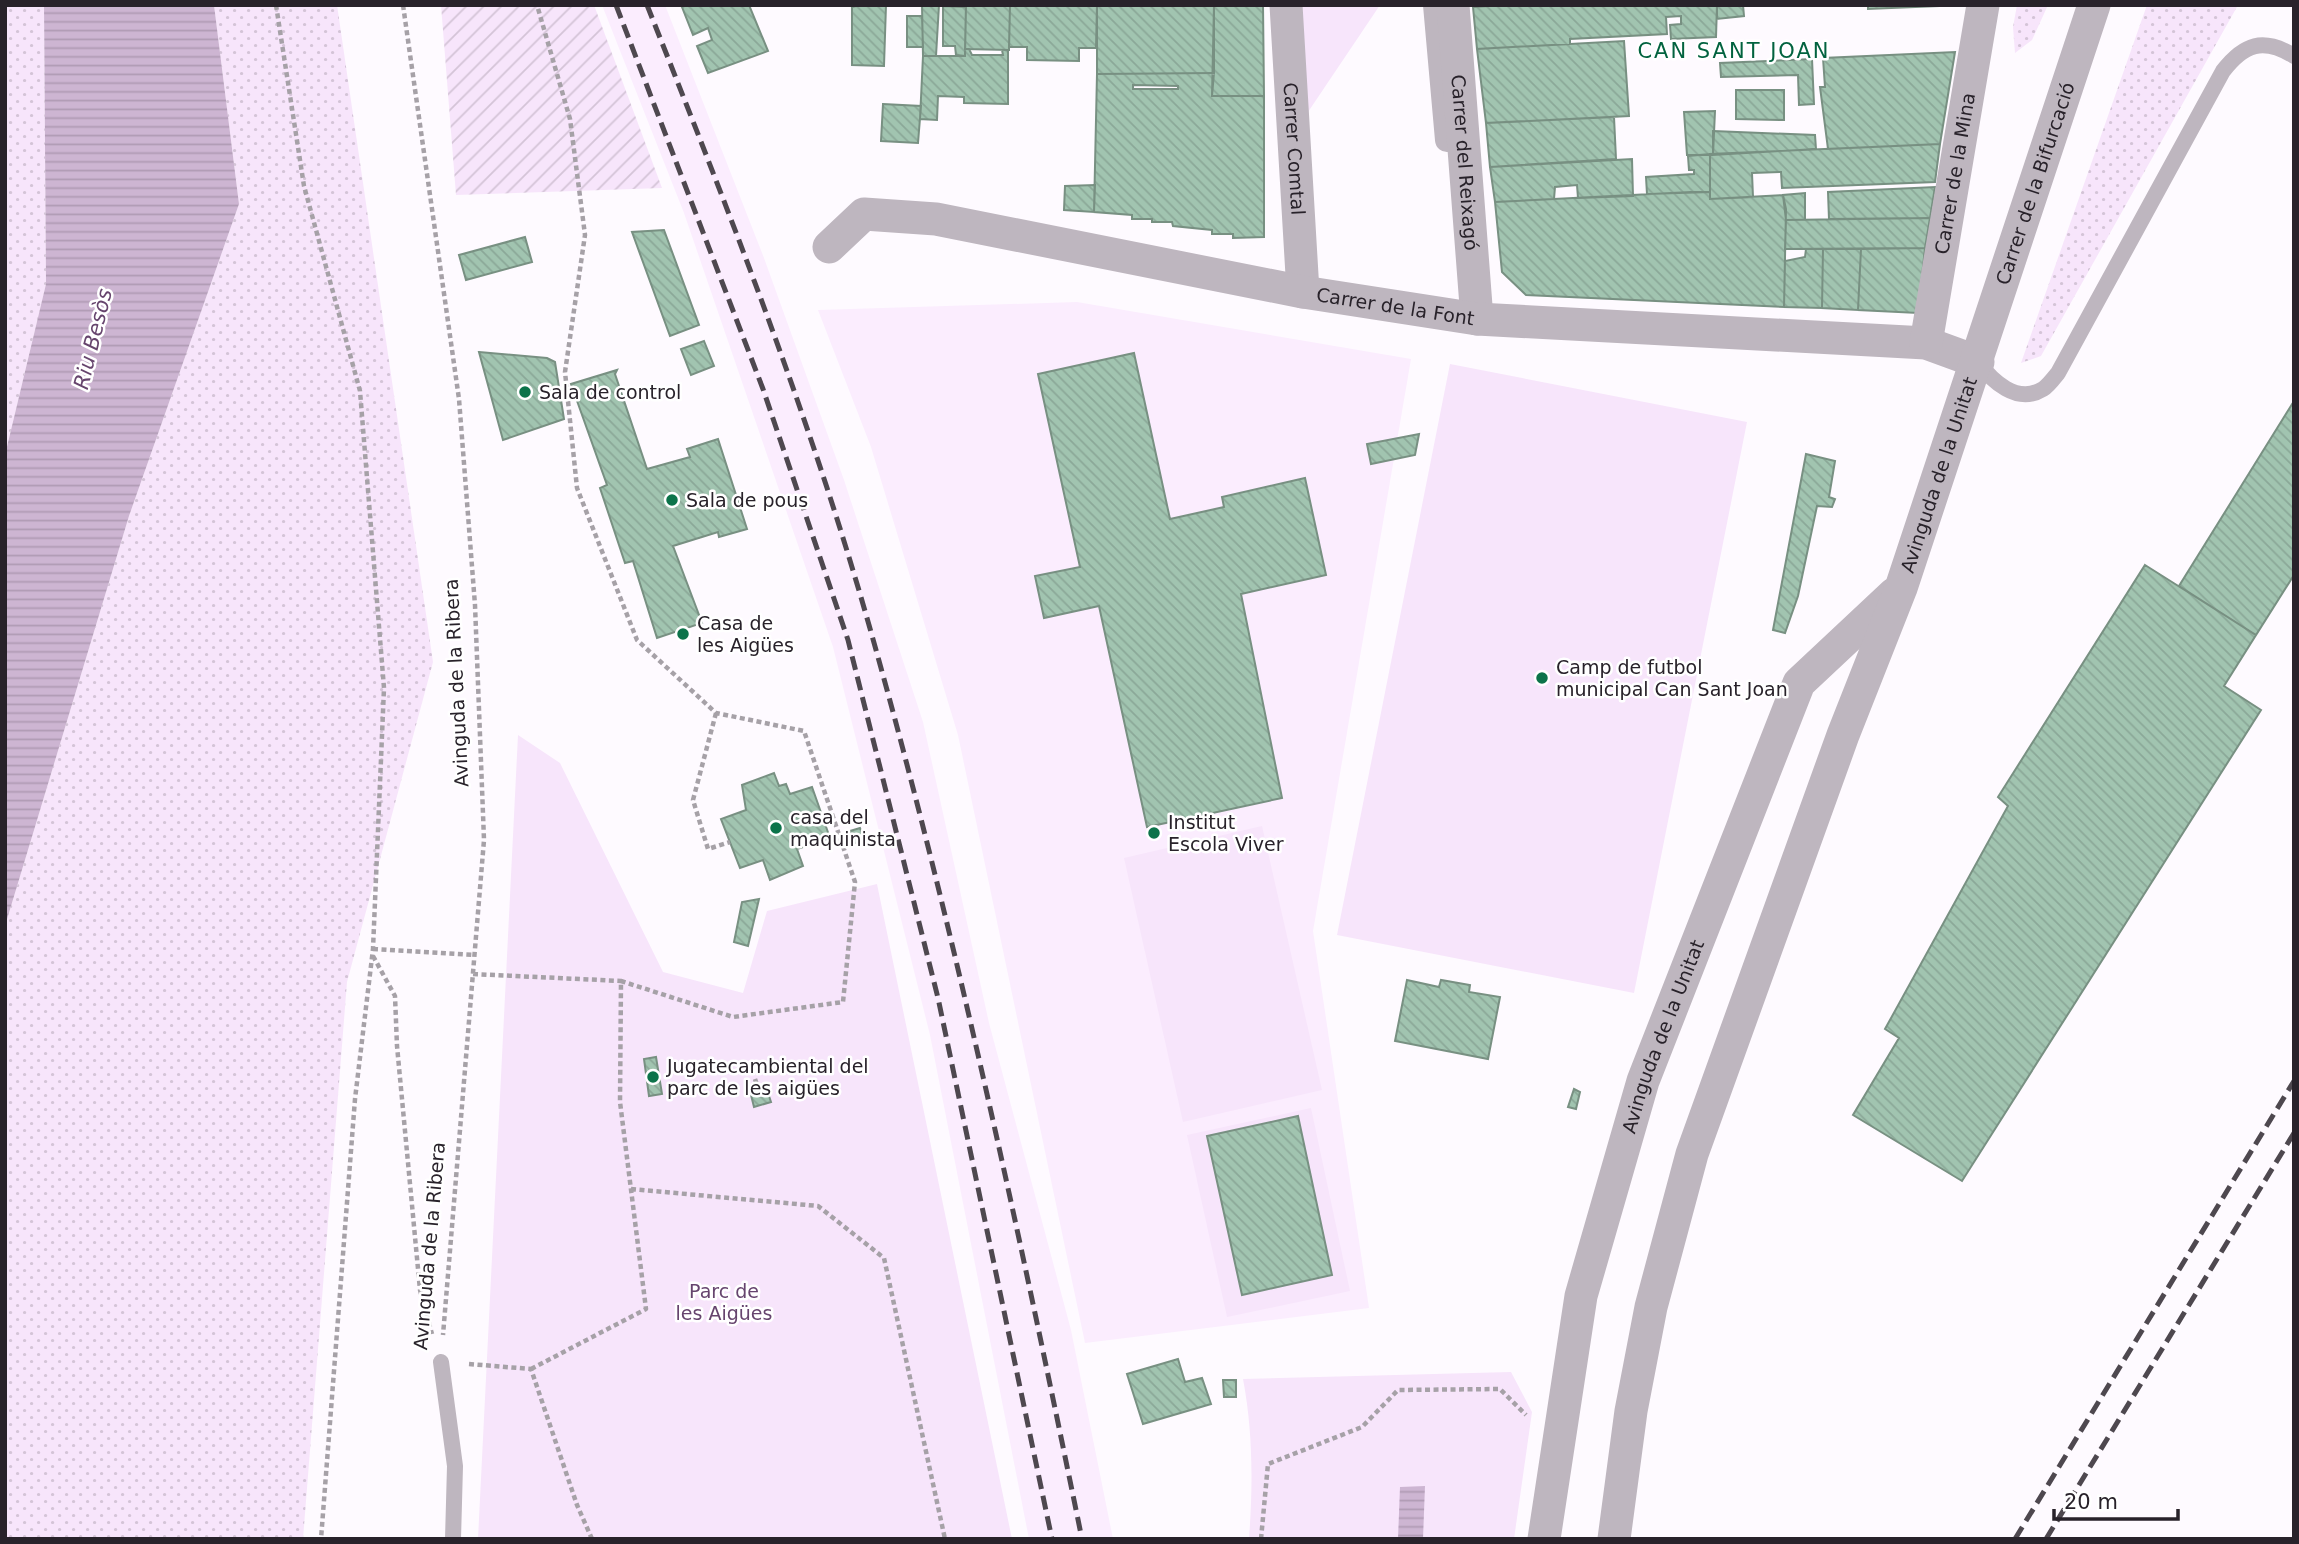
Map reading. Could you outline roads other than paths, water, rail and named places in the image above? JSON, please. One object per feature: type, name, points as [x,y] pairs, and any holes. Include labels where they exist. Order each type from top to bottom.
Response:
[{"type":"street","name":"Carrer Comtal","points":[[1286,5],[1303,292]]},
{"type":"street","points":[[1299,5],[1307,284],[1462,302],[1435,5]]},
{"type":"street","name":"Carrer del Reixagó","points":[[1453,5],[1477,320]]},
{"type":"street","name":"Carrer de la Mina","points":[[1926,343],[1983,5]]},
{"type":"street","name":"Carrer de la Bifurcació","points":[[1978,362],[2094,5]]},
{"type":"street","name":"Carrer de la Font","points":[[829,247],[864,214],[936,219],[1303,292],[1477,320],[1926,343],[1978,362]]},
{"type":"street","name":"Avinguda de la Unitat","points":[[1614,1539],[1631,1410],[1651,1307],[1692,1154],[1843,735],[1901,588],[1978,362]]},
{"type":"street","name":"Avinguda de la Unitat","points":[[1544,1539],[1581,1296],[1643,1081],[1798,683],[1901,588]]},
{"type":"lane","points":[[1978,362],[1992,381],[2009,391],[2025,394],[2043,390],[2058,373],[2223,71],[2236,54],[2255,45],[2278,47],[2294,56]]},
{"type":"lane","name":"Avinguda de la Ribera","points":[[441,1362],[455,1466],[453,1539]]},
{"type":"water","name":"Riu Besòs","points":[[44,5],[214,5],[239,204],[129,516],[5,926],[5,455],[46,284]]},
{"type":"water","points":[[1425,1486],[1423,1539],[1398,1539],[1400,1487]]},
{"type":"railway","points":[[616,5],[763,389],[848,640],[938,998],[1052,1539]]},
{"type":"railway","points":[[647,5],[794,390],[846,546],[869,625],[929,852],[984,1080],[1082,1539]]},
{"type":"railway","points":[[2015,1539],[2294,1081]]},
{"type":"railway","points":[[2046,1539],[2294,1133]]},
{"type":"place","name":"Sala de control","points":[[525,392]]},
{"type":"place","name":"Sala de pous","points":[[672,500]]},
{"type":"place","name":"Casa de les Aigües","points":[[683,634]]},
{"type":"place","name":"Camp de futbol municipal Can Sant Joan","points":[[1542,678]]},
{"type":"place","name":"casa del maquinista","points":[[776,828]]},
{"type":"place","name":"Institut Escola Viver","points":[[1154,833]]},
{"type":"place","name":"Jugatecambiental del parc de les aigües","points":[[653,1077]]},
{"type":"district","name":"CAN SANT JOAN","points":[[1734,51]]},
{"type":"park label","name":"Parc de les Aigües","points":[[724,1302]]}]
